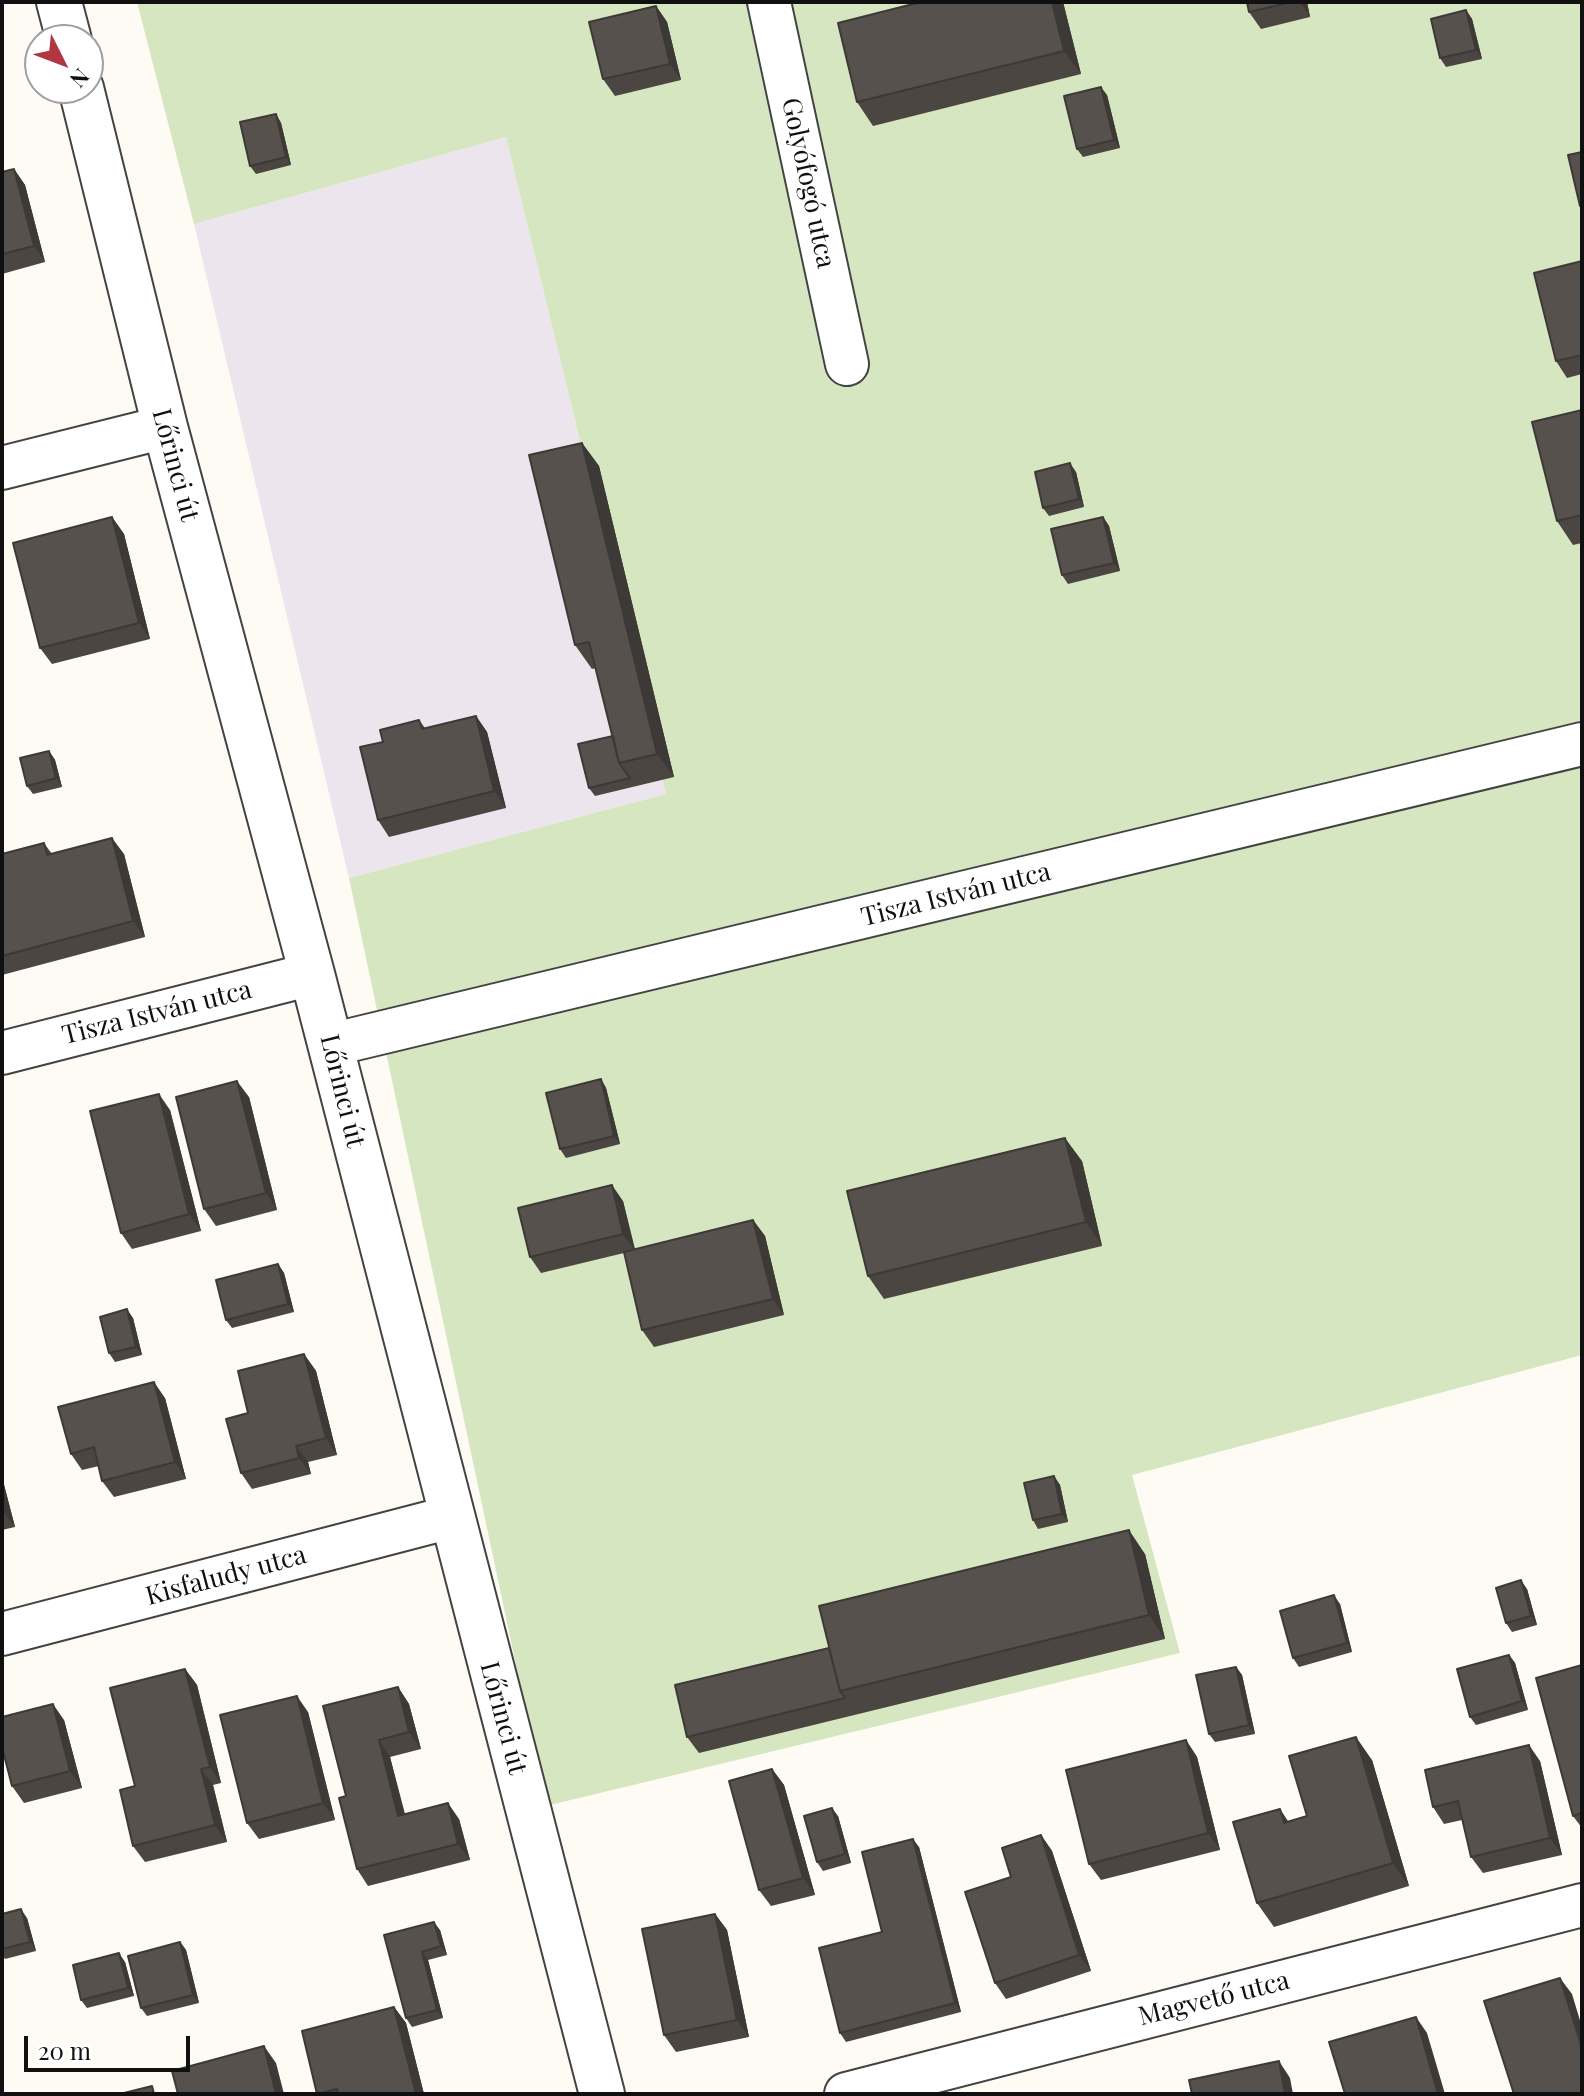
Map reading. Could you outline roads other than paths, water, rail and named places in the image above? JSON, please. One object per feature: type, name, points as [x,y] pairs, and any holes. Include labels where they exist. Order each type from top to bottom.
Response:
[{"type":"street","points":[[59,2],[65,24]]},
{"type":"street","name":"Golyófogó utca","points":[[769,2],[847,364]]},
{"type":"street","name":"Lőrinci út","points":[[85,104],[165,427],[312,974],[602,2094]]},
{"type":"street","points":[[2,468],[165,427]]},
{"type":"street","name":"Tisza István utca","points":[[330,1045],[1582,744]]},
{"type":"street","name":"Tisza István utca","points":[[2,1053],[312,974]]},
{"type":"street","name":"Kisfaludy utca","points":[[2,1634],[451,1517]]},
{"type":"street","name":"Magvető utca","points":[[846,2094],[1582,1905]]}]
